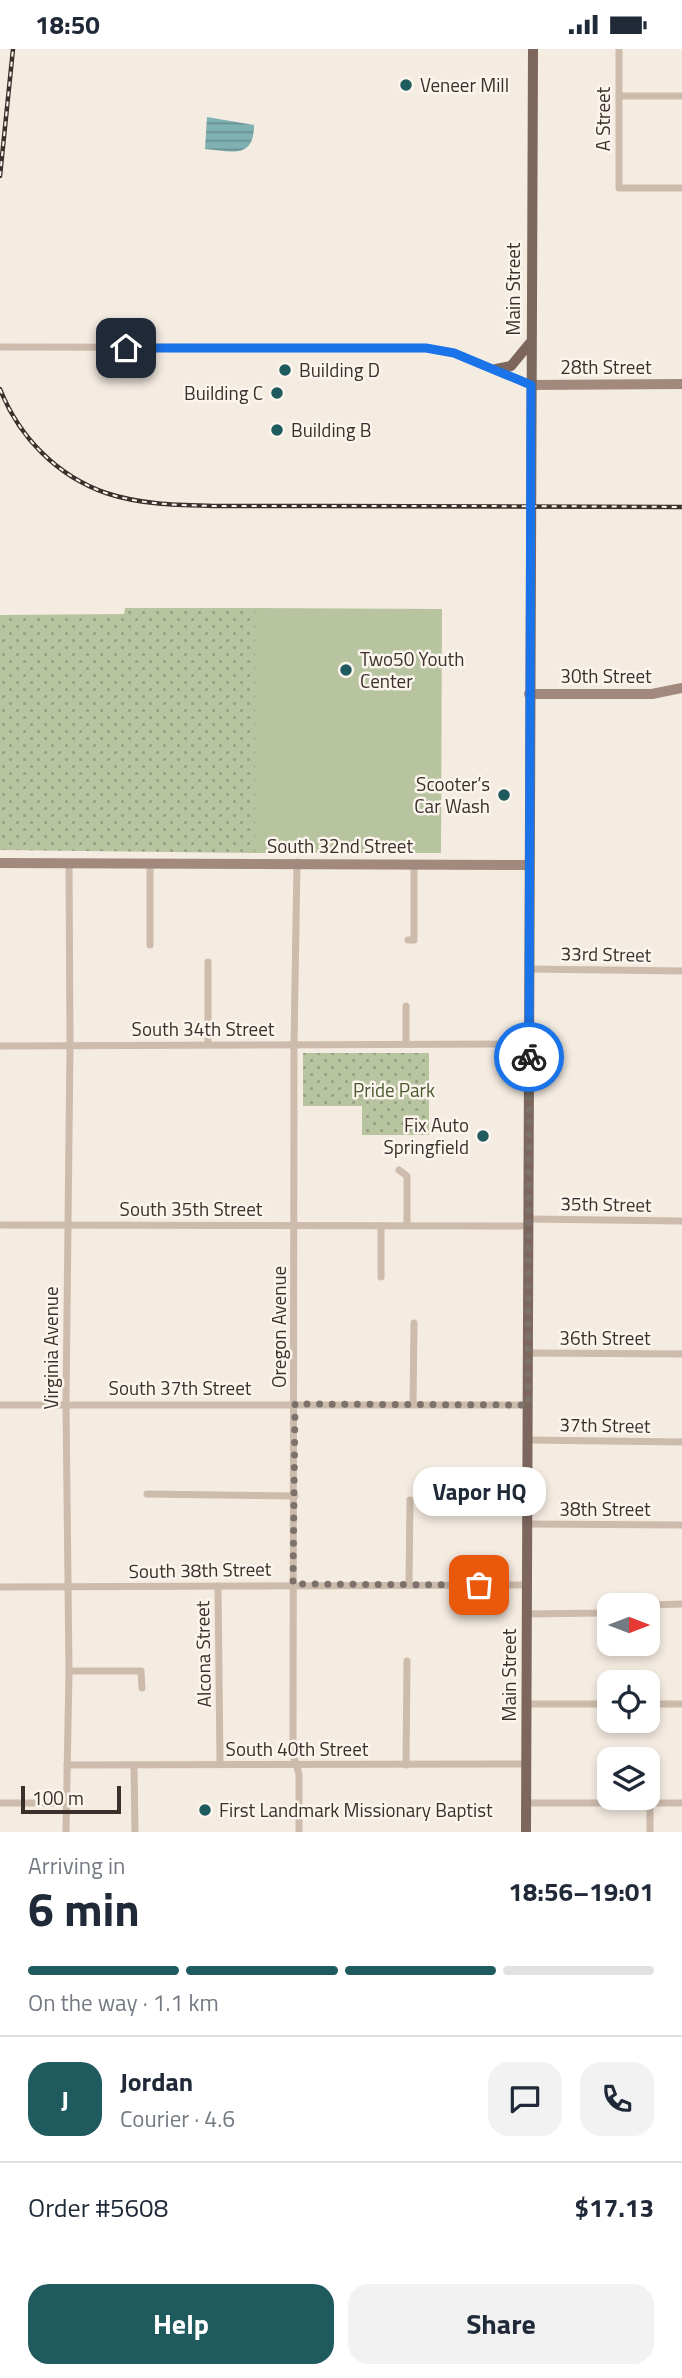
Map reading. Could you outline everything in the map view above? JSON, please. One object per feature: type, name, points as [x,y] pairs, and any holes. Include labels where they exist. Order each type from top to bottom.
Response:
[{"type":"main road","name":"Main Street","points":[[526,1832],[533,49]]},
{"type":"main road","points":[[496,369],[505,369],[516,362],[530,343]]},
{"type":"street","name":"A Street","points":[[619,49],[618,188],[682,188]]},
{"type":"street","points":[[619,96],[682,96]]},
{"type":"street","points":[[0,347],[426,348],[454,353],[531,385]]},
{"type":"street","name":"28th Street","points":[[531,385],[682,384]]},
{"type":"street","name":"30th Street","points":[[529,694],[652,694],[682,688]]},
{"type":"street","name":"South 32nd Street","points":[[0,863],[297,862],[530,865]]},
{"type":"street","name":"Oregon Avenue","points":[[297,862],[294,1045],[293,1754],[299,1774],[299,1832]]},
{"type":"street","name":"Virginia Avenue","points":[[66,1832],[69,1671],[66,1404],[69,863]]},
{"type":"street","points":[[150,863],[150,945]]},
{"type":"street","points":[[408,940],[414,940],[414,864]]},
{"type":"street","points":[[208,962],[208,1044]]},
{"type":"street","name":"33rd Street","points":[[530,969],[682,971]]},
{"type":"street","points":[[406,1006],[406,1044]]},
{"type":"street","name":"South 34th Street","points":[[0,1046],[529,1044]]},
{"type":"street","points":[[399,1170],[407,1176],[407,1225]]},
{"type":"street","name":"35th Street","points":[[529,1223],[682,1220]]},
{"type":"street","name":"South 35th Street","points":[[0,1225],[381,1226],[529,1223]]},
{"type":"street","points":[[381,1226],[381,1277]]},
{"type":"street","points":[[413,1404],[414,1323]]},
{"type":"street","name":"36th Street","points":[[528,1353],[682,1354]]},
{"type":"street","name":"South 37th Street","points":[[0,1405],[528,1405]]},
{"type":"street","name":"37th Street","points":[[528,1440],[682,1442]]},
{"type":"street","points":[[147,1494],[295,1496]]},
{"type":"street","points":[[409,1584],[410,1500]]},
{"type":"street","name":"38th Street","points":[[527,1524],[682,1525]]},
{"type":"street","name":"South 38th Street","points":[[0,1587],[527,1585]]},
{"type":"street","name":"Alcona Street","points":[[218,1586],[220,1764]]},
{"type":"street","points":[[660,1605],[682,1604]]},
{"type":"street","points":[[527,1614],[597,1613]]},
{"type":"street","points":[[406,1765],[407,1661]]},
{"type":"street","points":[[69,1671],[141,1671],[142,1688]]},
{"type":"street","points":[[527,1704],[597,1704]]},
{"type":"street","points":[[660,1704],[682,1704]]},
{"type":"street","name":"South 40th Street","points":[[67,1765],[526,1764]]},
{"type":"street","points":[[134,1766],[135,1832]]},
{"type":"street","points":[[0,1803],[67,1803]]},
{"type":"street","points":[[526,1803],[597,1803]]},
{"type":"street","points":[[660,1803],[682,1803]]},
{"type":"street","points":[[650,1810],[650,1832]]},
{"type":"green space","points":[[125,608],[255,608],[255,853],[0,850],[0,615],[124,614]]},
{"type":"green space","points":[[255,608],[442,609],[441,853],[255,853]]},
{"type":"green space","name":"Pride Park","points":[[303,1053],[429,1053],[429,1135],[362,1135],[362,1106],[303,1106]]},
{"type":"water","points":[[207,117],[254,125],[250,144],[245,149],[232,152],[205,149]]},
{"type":"railway","points":[[0,176],[13,49]]},
{"type":"railway","points":[[0,389],[8,407],[29,439],[56,465],[88,486],[133,500],[216,506],[682,507]]},
{"type":"way so far","points":[[479,1585],[293,1584],[295,1404],[528,1405],[529,1057]]},
{"type":"place","name":"Veneer Mill","points":[[406,85]]},
{"type":"place","name":"Building D","points":[[285,370]]},
{"type":"place","name":"Building C","points":[[277,393]]},
{"type":"place","name":"Building B","points":[[277,430]]},
{"type":"place","name":"Two50 Youth Center","points":[[346,670]]},
{"type":"place","name":"Scooter’s Car Wash","points":[[504,795]]},
{"type":"place","name":"Fix Auto Springfield","points":[[483,1136]]},
{"type":"place","name":"Vapor HQ","points":[[479,1585]]},
{"type":"place","name":"First Landmark Missionary Baptist","points":[[205,1810]]},
{"type":"route","points":[[126,348],[426,348],[454,353],[531,385],[529,1057]]}]
